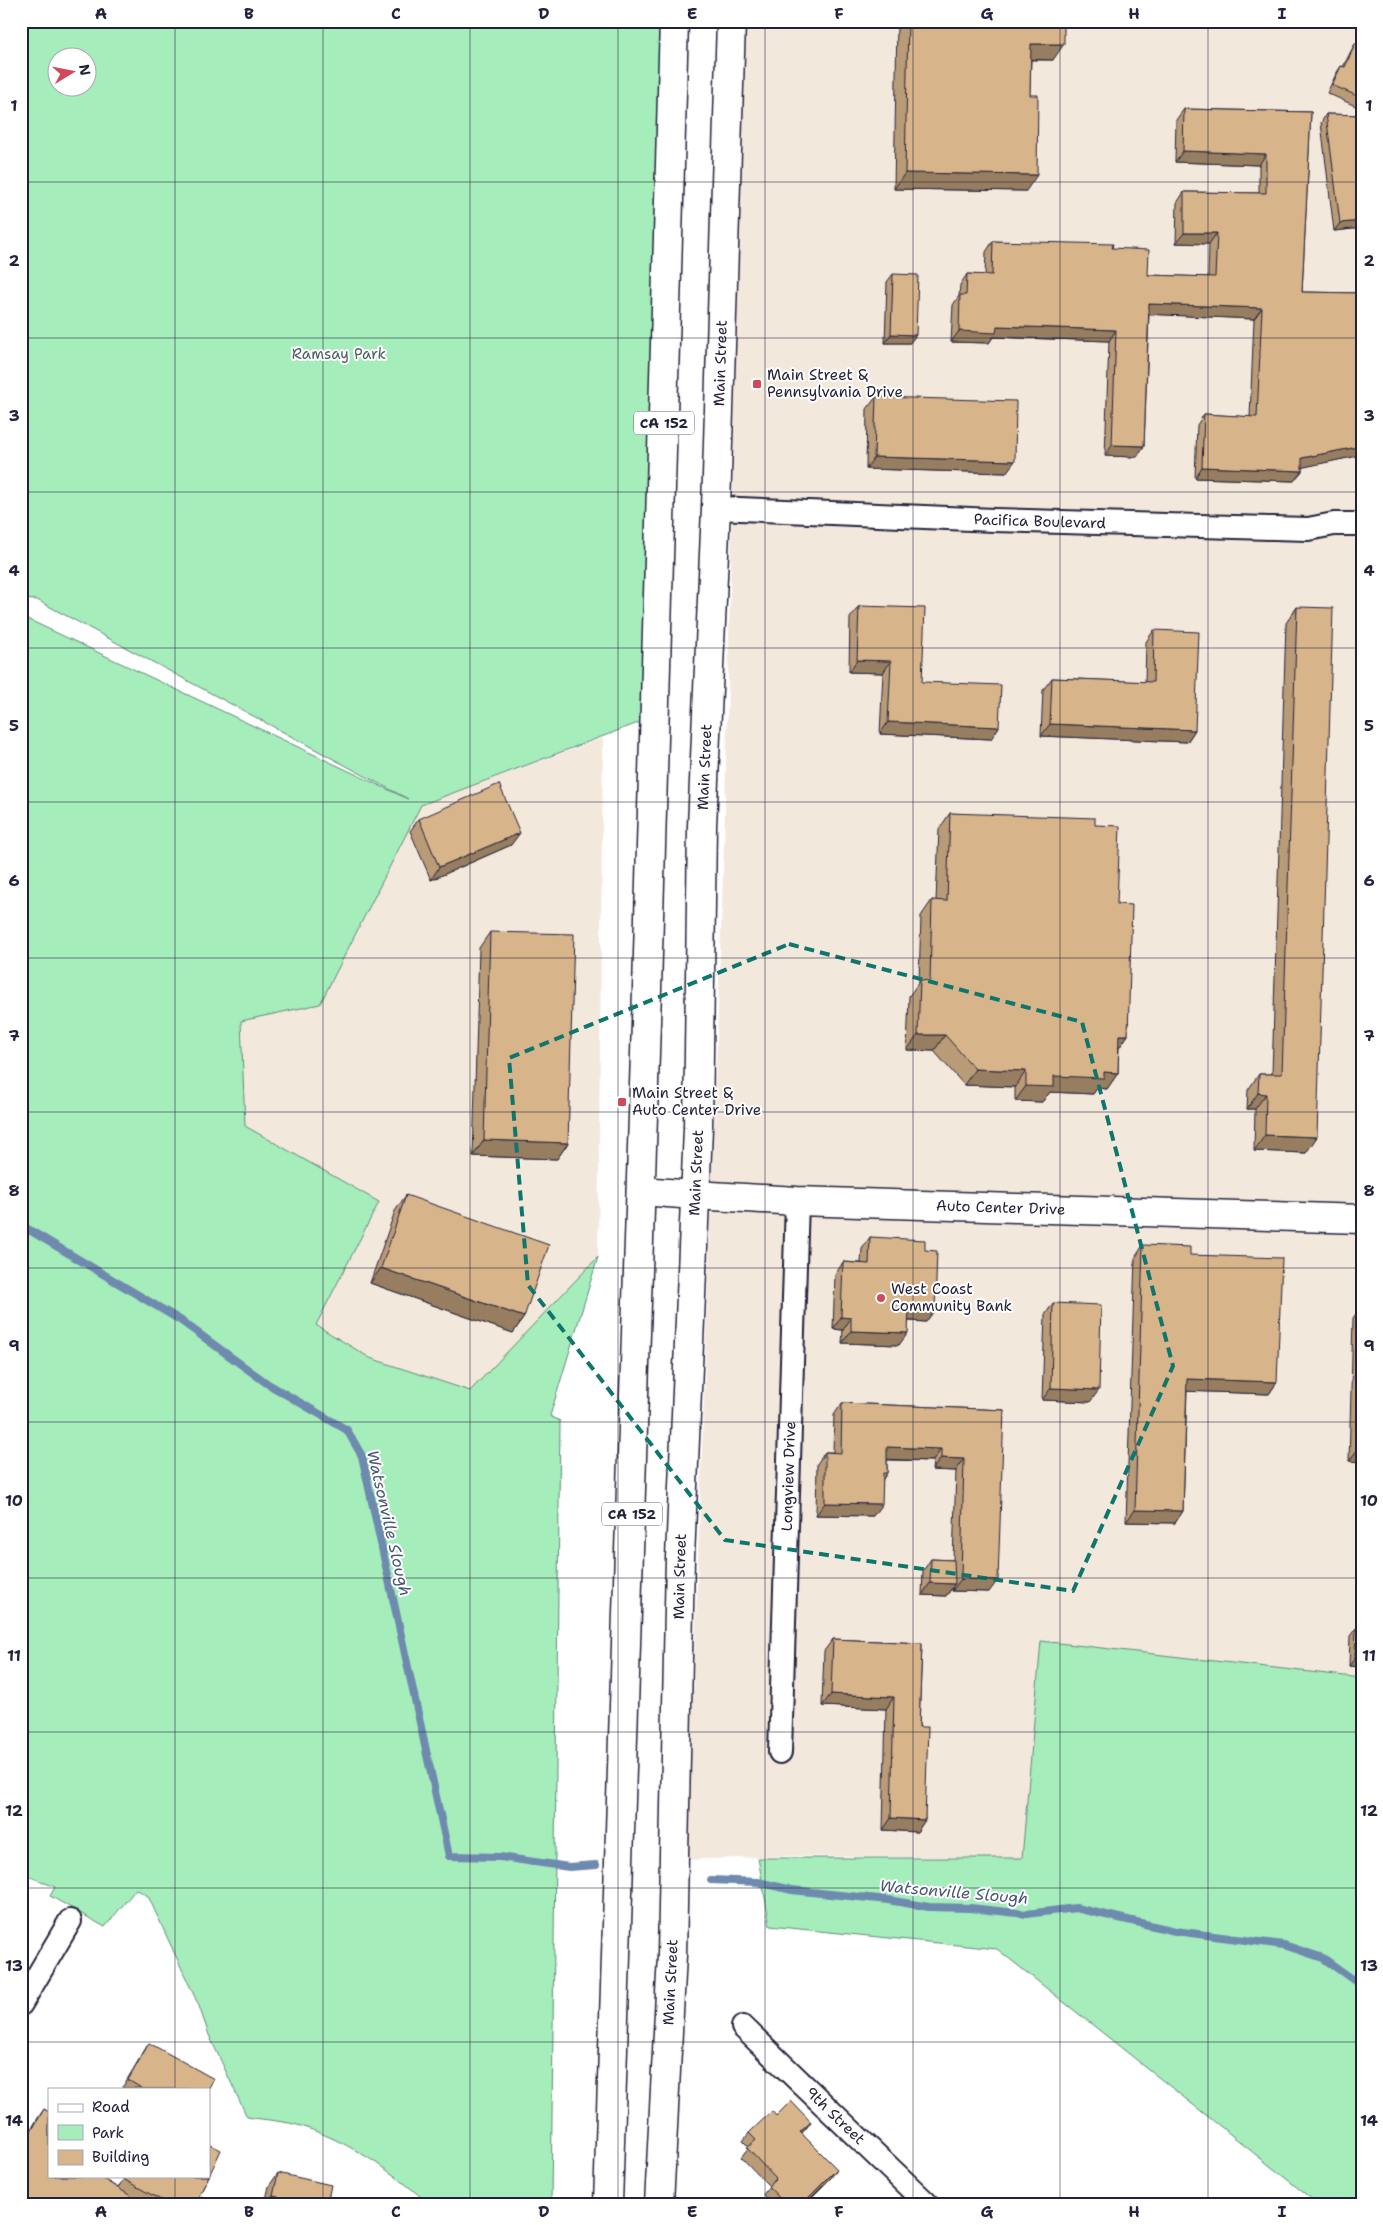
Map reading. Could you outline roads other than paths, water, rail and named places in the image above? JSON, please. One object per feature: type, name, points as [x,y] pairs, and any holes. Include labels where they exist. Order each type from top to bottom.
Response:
[{"type":"main road","name":"CA 152","points":[[608,2204],[651,824],[658,674],[674,21]]},
{"type":"main road","name":"Main Street","points":[[659,2204],[672,1954],[680,1558],[695,1195],[702,826],[716,508],[731,21]]},
{"type":"main road","name":"Auto Center Drive","points":[[641,1191],[797,1201],[1362,1219]]},
{"type":"street","name":"Pacifica Boulevard","points":[[716,508],[994,520],[1308,529],[1330,524],[1362,524]]},
{"type":"street","name":"Longview Drive","points":[[780,1752],[797,1201]]},
{"type":"street","points":[[21,2004],[70,1921]]},
{"type":"street","name":"9th Street","points":[[743,2027],[927,2204]]},
{"type":"waterway","name":"Watsonville Slough","points":[[21,1225],[180,1320],[268,1384],[347,1430],[362,1456],[449,1856],[500,1857],[569,1867],[596,1865]]},
{"type":"waterway","name":"Watsonville Slough","points":[[711,1880],[758,1882],[792,1890],[888,1900],[929,1907],[970,1908],[1026,1914],[1076,1908],[1175,1931],[1284,1945],[1323,1958],[1362,1986]]},
{"type":"place","name":"Main Street & Pennsylvania Drive","points":[[757,384]]},
{"type":"place","name":"Main Street & Auto Center Drive","points":[[622,1102]]},
{"type":"place","name":"West Coast Community Bank","points":[[881,1298]]},
{"type":"park label","name":"Ramsay Park","points":[[339,354]]}]
